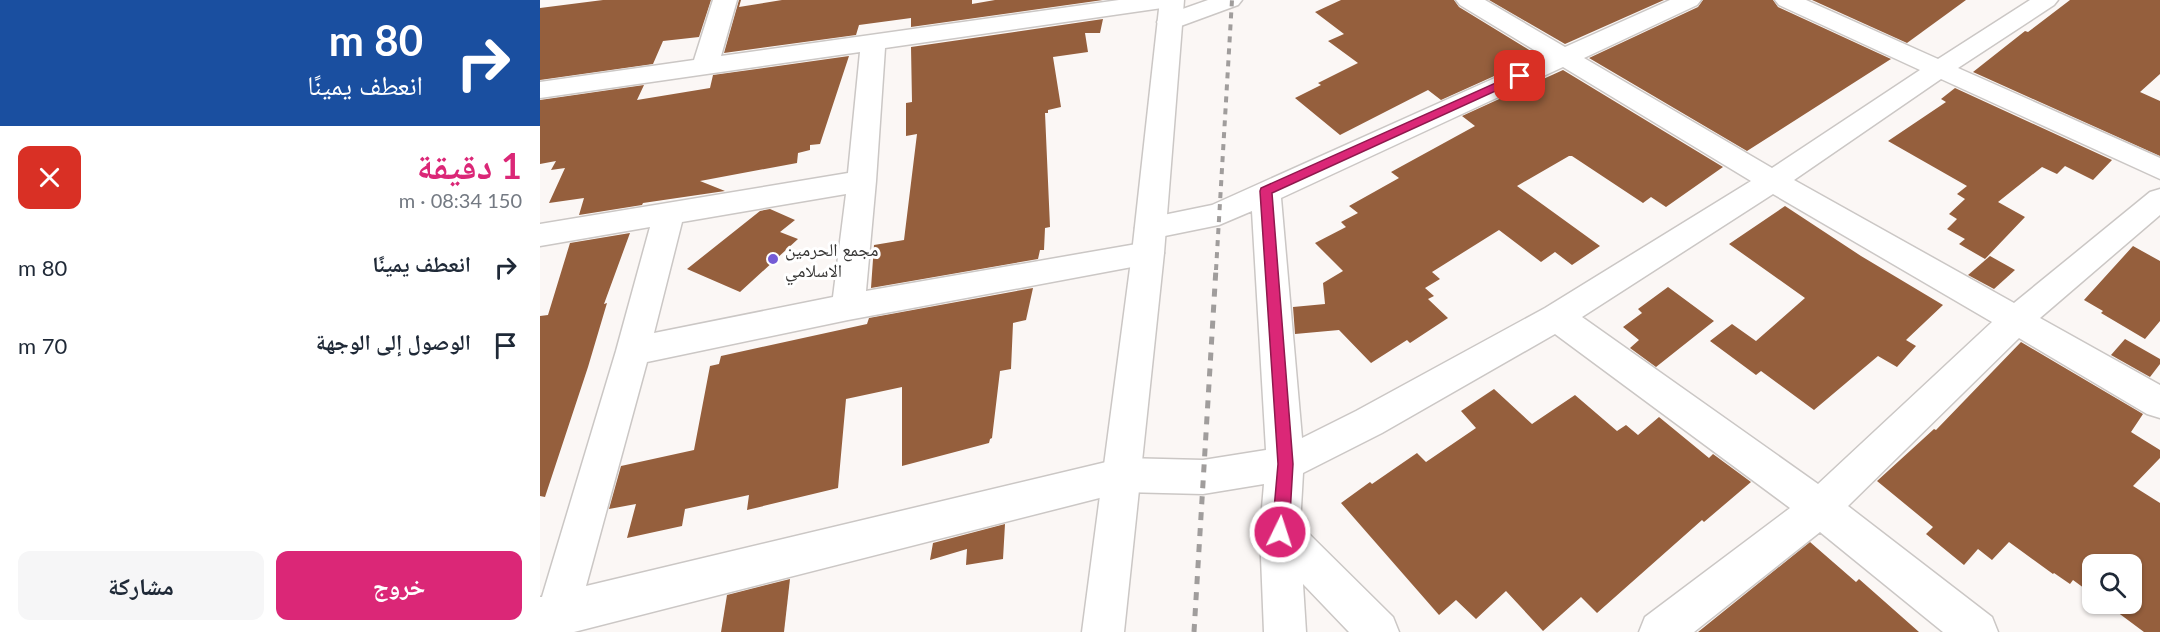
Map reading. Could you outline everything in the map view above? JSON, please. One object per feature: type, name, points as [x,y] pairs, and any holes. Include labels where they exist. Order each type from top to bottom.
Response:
[{"type":"street","points":[[705,67],[725,0]]},
{"type":"street","points":[[540,90],[873,41],[1230,0]]},
{"type":"street","points":[[1468,0],[1773,181],[2160,403]]},
{"type":"street","points":[[633,351],[848,308],[1149,240],[1219,214],[1689,0]]},
{"type":"street","points":[[1787,0],[2160,169]]},
{"type":"street","points":[[550,621],[1123,475],[1203,477],[1285,464],[1369,422],[1557,317],[1773,181],[2046,0]]},
{"type":"street","points":[[1103,632],[1149,240],[1170,7]]},
{"type":"street","points":[[848,308],[862,181],[873,41]]},
{"type":"street","points":[[540,235],[862,181]]},
{"type":"street","points":[[1266,191],[1285,464],[1280,532],[1285,632]]},
{"type":"street","points":[[1659,632],[1820,508],[2015,321],[2160,199]]},
{"type":"street","points":[[550,621],[633,351],[669,214]]},
{"type":"street","points":[[1557,317],[1820,508],[1977,632]]},
{"type":"street","points":[[1280,532],[1378,632]]},
{"type":"building","points":[[603,0],[711,0],[699,37],[663,41],[653,64],[540,80],[540,8]]},
{"type":"building","points":[[739,0],[741,0],[739,7],[782,0],[972,0],[972,4],[995,0],[1103,0],[911,27],[911,18],[859,25],[856,35],[724,53]]},
{"type":"building","points":[[1341,0],[1454,0],[1459,7],[1539,56],[1441,100],[1428,90],[1340,135],[1295,98],[1321,85],[1318,83],[1358,63],[1328,41],[1344,34],[1315,12]]},
{"type":"building","points":[[1489,0],[1664,0],[1565,44]]},
{"type":"building","points":[[1703,0],[1773,0],[1778,7],[1891,59],[1747,151],[1589,58],[1698,7]]},
{"type":"building","points":[[1812,0],[1966,0],[1907,43]]},
{"type":"building","points":[[2070,0],[2160,0],[2160,74],[2140,92],[2160,101],[2160,156],[1973,72],[2025,31],[2028,32]]},
{"type":"building","points":[[1103,19],[1100,33],[1085,33],[1088,52],[1053,57],[1061,107],[1045,113],[1050,227],[1045,228],[1044,250],[1040,250],[1038,259],[871,288],[874,245],[904,240],[917,134],[906,136],[906,103],[912,102],[911,47]]},
{"type":"building","points":[[849,56],[820,144],[810,145],[810,150],[798,153],[797,163],[700,181],[725,191],[643,203],[642,205],[579,215],[584,198],[549,203],[565,168],[551,170],[556,161],[540,164],[540,100],[644,85],[637,100],[710,88],[713,75]]},
{"type":"building","points":[[1563,70],[1723,167],[1666,207],[1651,197],[1643,203],[1569,156],[1517,186],[1600,246],[1572,265],[1555,252],[1541,262],[1499,230],[1432,272],[1440,279],[1425,288],[1434,296],[1428,299],[1448,318],[1410,343],[1407,340],[1371,363],[1339,330],[1295,334],[1293,307],[1325,304],[1323,283],[1343,271],[1315,243],[1346,227],[1341,222],[1358,213],[1349,206],[1399,178],[1391,172],[1475,126],[1462,116]]},
{"type":"building","points":[[1955,88],[2112,160],[2093,180],[2065,166],[2057,174],[2042,167],[1998,202],[2025,217],[1985,259],[1959,244],[1965,239],[1947,229],[1957,219],[1949,214],[1965,199],[1957,194],[1967,186],[1888,141],[1946,102],[1941,99]]},
{"type":"building","points":[[1785,206],[1861,256],[1943,305],[1906,340],[1916,346],[1897,367],[1878,356],[1814,410],[1761,371],[1756,375],[1710,341],[1732,324],[1756,341],[1805,298],[1729,244]]},
{"type":"building","points":[[770,209],[795,220],[780,232],[798,239],[740,292],[687,269],[760,211]]},
{"type":"building","points":[[630,233],[604,304],[607,303],[545,497],[540,496],[540,316],[548,315],[570,243]]},
{"type":"building","points":[[2133,246],[2160,261],[2160,321],[2145,339],[2084,300]]},
{"type":"building","points":[[1990,256],[2015,270],[1994,289],[1968,275]]},
{"type":"building","points":[[1668,287],[1714,321],[1656,367],[1630,348],[1639,340],[1623,327],[1642,313],[1638,309]]},
{"type":"building","points":[[1033,288],[1026,320],[1013,323],[1011,369],[1000,371],[992,438],[989,443],[902,466],[902,387],[846,399],[838,488],[747,510],[749,495],[685,509],[682,526],[627,538],[636,504],[609,509],[621,466],[694,450],[710,366],[719,364],[721,356],[867,324],[869,318]]},
{"type":"building","points":[[2125,339],[2160,359],[2160,364],[2150,377],[2111,355]]},
{"type":"building","points":[[2021,342],[2143,414],[2131,432],[2160,450],[2160,458],[2133,486],[2160,503],[2160,632],[2144,632],[2120,614],[2142,614],[2142,554],[2082,554],[2082,587],[2073,580],[2070,584],[2053,574],[2009,542],[1992,560],[1978,549],[1964,565],[1926,534],[1933,527],[1877,481],[1934,429],[1936,430]]},
{"type":"building","points":[[1494,389],[1532,424],[1575,395],[1617,431],[1626,425],[1638,435],[1659,417],[1709,458],[1713,454],[1751,482],[1704,522],[1702,520],[1597,613],[1581,597],[1543,631],[1506,591],[1476,619],[1456,600],[1439,615],[1341,503],[1417,453],[1426,462],[1476,428],[1461,411]]},
{"type":"building","points":[[1005,524],[1003,559],[966,565],[967,549],[930,560],[933,543]]},
{"type":"building","points":[[1810,542],[1856,582],[1859,579],[1919,632],[1698,632]]},
{"type":"building","points":[[790,579],[784,632],[721,632],[727,595]]},
{"type":"railway","points":[[1216,270],[1232,0]]},
{"type":"railway","points":[[1194,632],[1216,268]]},
{"type":"place","name":"مجمع الحرمين الاسلامي","points":[[773,259]]},
{"type":"route","points":[[1280,532],[1285,464],[1266,191],[1520,76]]}]
